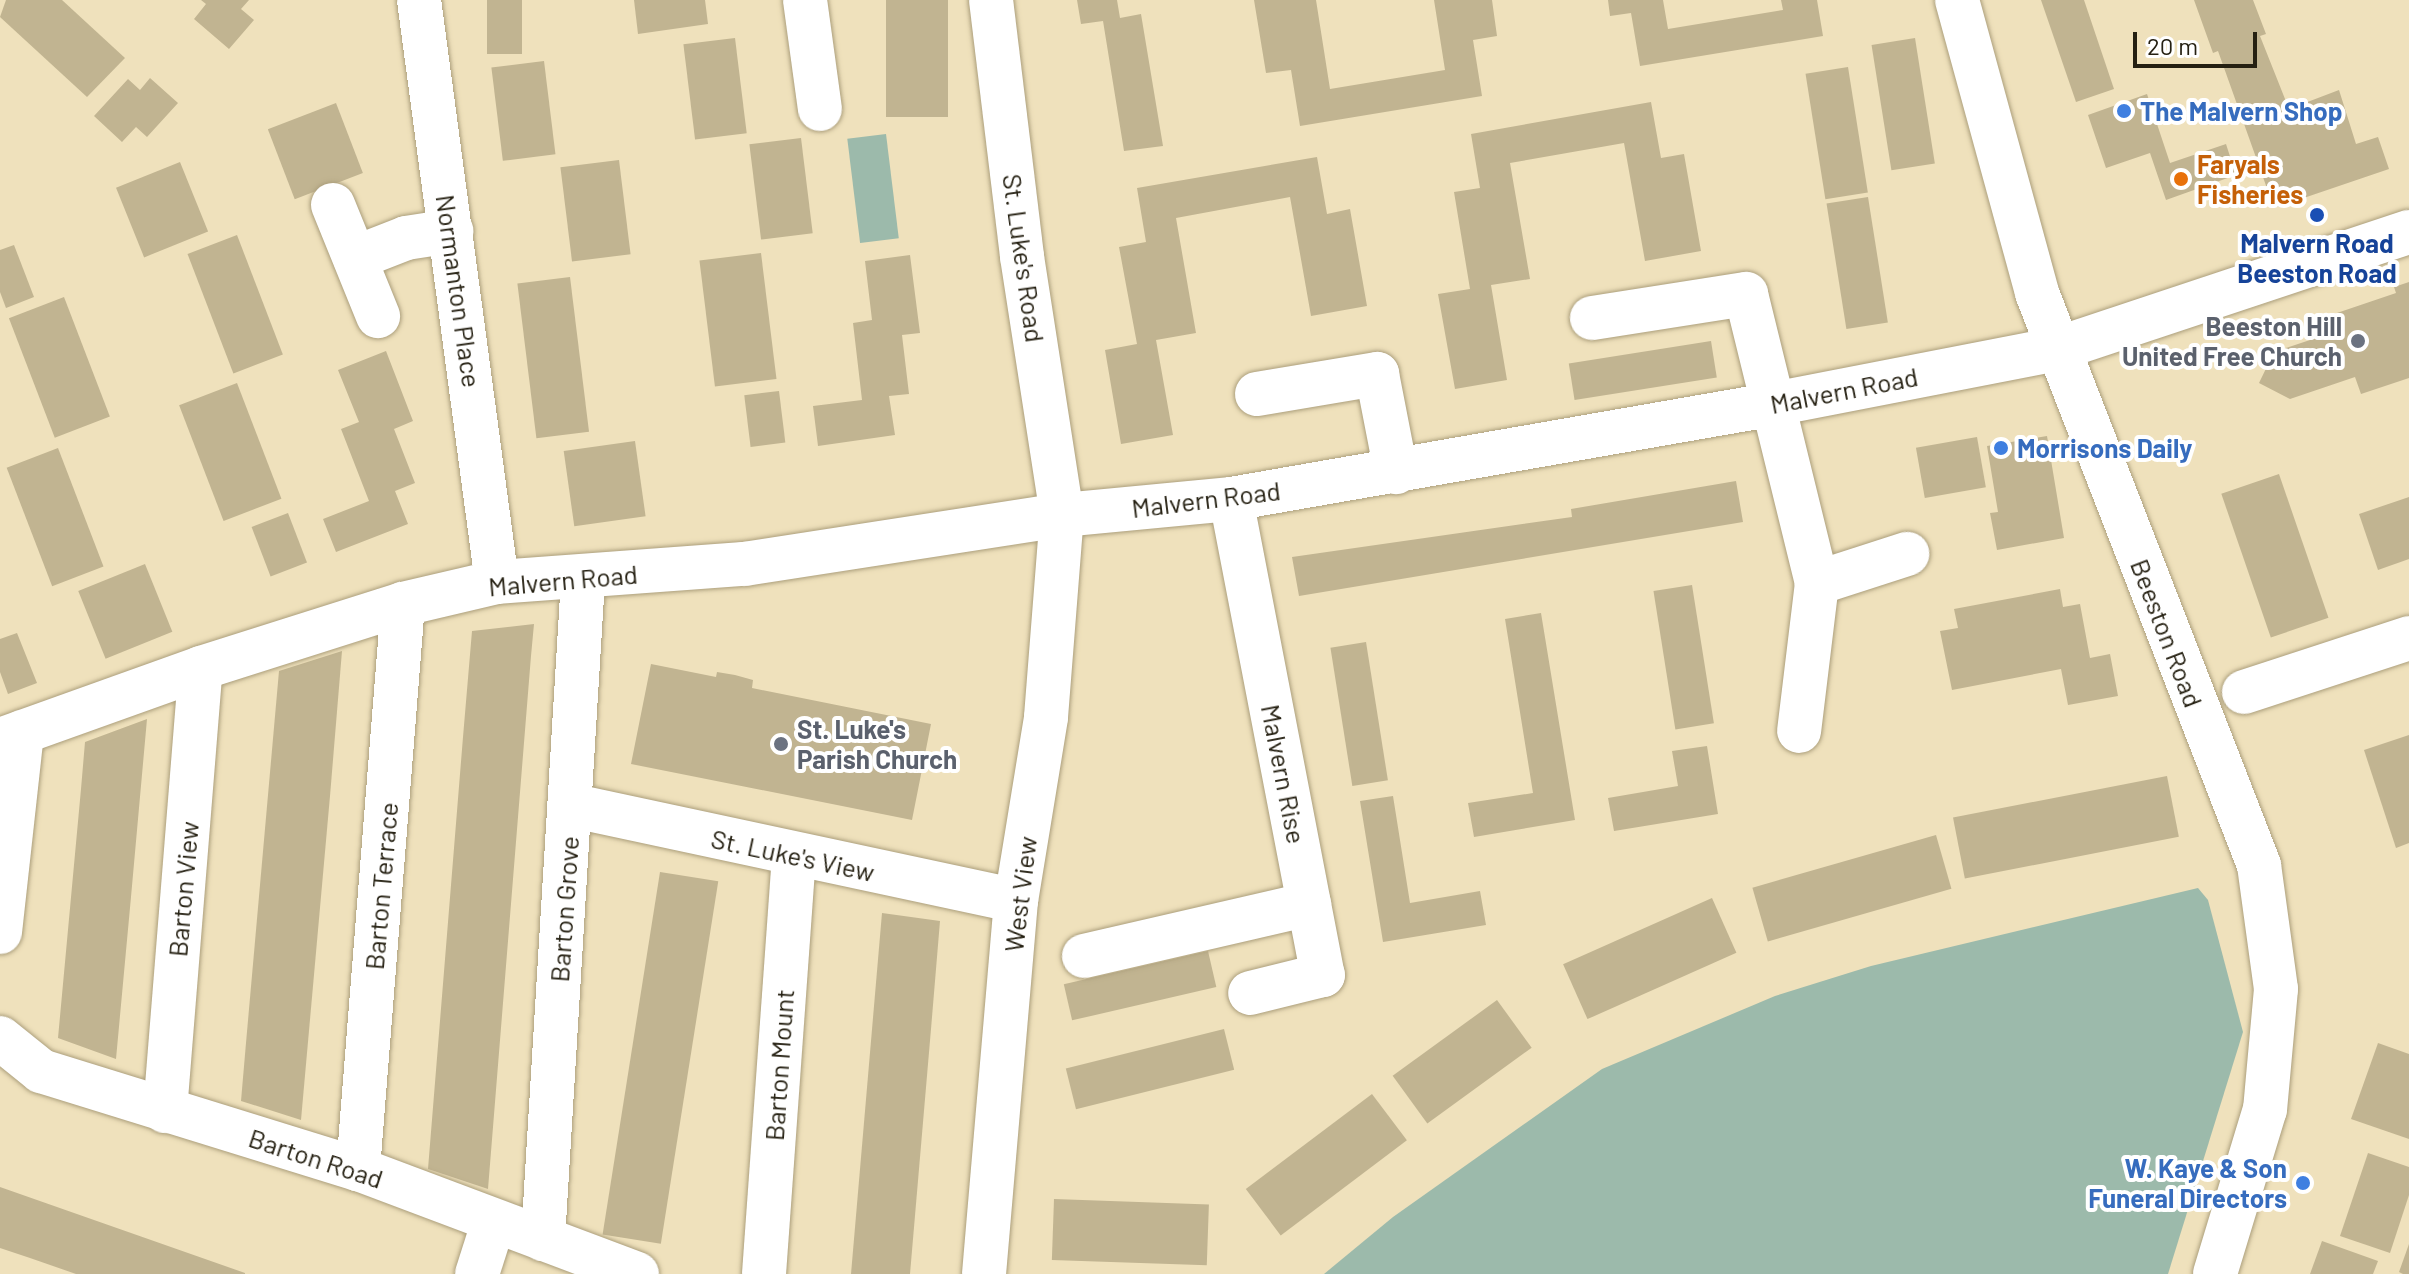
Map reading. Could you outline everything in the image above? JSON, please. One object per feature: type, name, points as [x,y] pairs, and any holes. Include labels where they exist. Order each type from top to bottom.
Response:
[{"type":"street","name":"Normanton Place","points":[[419,0],[497,582]]},
{"type":"street","points":[[805,0],[820,109]]},
{"type":"street","name":"St. Luke's Road","points":[[991,0],[1022,256],[1062,515]]},
{"type":"street","name":"Beeston Road","points":[[1957,0],[2037,293],[2259,865],[2276,989],[2265,1109],[2215,1274]]},
{"type":"street","points":[[333,205],[378,316]]},
{"type":"street","points":[[355,258],[406,238],[451,231]]},
{"type":"street","name":"Malvern Road","points":[[11,736],[201,668],[403,604],[497,582],[583,579],[745,564],[1062,515],[1231,499],[1769,405],[2057,349],[2409,232]]},
{"type":"street","points":[[1592,318],[1746,294],[1769,405],[1817,583],[1799,731]]},
{"type":"street","points":[[1257,394],[1377,374],[1396,472]]},
{"type":"street","name":"Malvern Rise","points":[[1231,499],[1323,975],[1250,993]]},
{"type":"street","name":"West View","points":[[984,1274],[1016,901],[1046,717],[1062,515]]},
{"type":"street","points":[[1817,583],[1907,554]]},
{"type":"street","name":"Barton Grove","points":[[543,1239],[583,579]]},
{"type":"street","name":"Barton Terrace","points":[[358,1169],[403,604]]},
{"type":"street","points":[[2244,692],[2409,638]]},
{"type":"street","name":"Barton View","points":[[165,1111],[201,668]]},
{"type":"street","points":[[0,932],[11,736]]},
{"type":"street","name":"St. Luke's View","points":[[570,805],[794,856],[1016,901]]},
{"type":"street","name":"Barton Mount","points":[[764,1274],[794,856]]},
{"type":"street","points":[[1084,956],[1309,904]]},
{"type":"street","name":"Barton Road","points":[[0,1038],[41,1071],[358,1169],[493,1224],[637,1274]]},
{"type":"street","points":[[477,1274],[493,1224]]},
{"type":"green space","points":[[886,134],[899,238],[860,243],[847,139]]},
{"type":"green space","points":[[2198,888],[2208,900],[2243,1032],[2168,1274],[1324,1274],[1393,1217],[1602,1069],[1775,996],[1871,966]]},
{"type":"building","points":[[6,0],[62,0],[125,58],[87,97],[0,17]]},
{"type":"building","points":[[201,0],[249,0],[241,9],[254,20],[229,49],[194,19],[206,4]]},
{"type":"building","points":[[487,0],[522,0],[522,54],[487,54]]},
{"type":"building","points":[[634,0],[705,0],[708,24],[638,34]]},
{"type":"building","points":[[886,0],[948,0],[948,117],[886,117]]},
{"type":"building","points":[[1077,0],[1117,0],[1120,18],[1141,14],[1163,146],[1124,151],[1103,21],[1081,24]]},
{"type":"building","points":[[1254,0],[1316,0],[1330,89],[1445,70],[1434,0],[1492,0],[1497,36],[1473,40],[1482,96],[1300,126],[1291,70],[1266,73]]},
{"type":"building","points":[[1608,0],[1663,0],[1668,29],[1783,10],[1781,0],[1817,0],[1823,36],[1640,66],[1631,13],[1610,16]]},
{"type":"building","points":[[2041,0],[2084,0],[2114,89],[2076,102]]},
{"type":"building","points":[[2194,0],[2253,0],[2266,34],[2260,36],[2289,109],[2339,90],[2356,144],[2378,137],[2389,169],[2274,208],[2218,51],[2213,53]]},
{"type":"building","points":[[735,38],[747,133],[695,140],[683,44]]},
{"type":"building","points":[[1915,38],[1935,163],[1891,170],[1872,45]]},
{"type":"building","points":[[544,61],[555,154],[503,161],[491,67]]},
{"type":"building","points":[[1848,67],[1868,192],[1825,199],[1806,74]]},
{"type":"building","points":[[150,78],[178,103],[147,137],[136,127],[122,142],[94,116],[128,79],[140,90]]},
{"type":"building","points":[[2147,94],[2170,163],[2226,144],[2236,175],[2166,200],[2150,153],[2106,168],[2088,115]]},
{"type":"building","points":[[1651,102],[1661,158],[1684,154],[1701,251],[1645,261],[1624,143],[1510,163],[1530,279],[1491,285],[1507,380],[1455,389],[1438,294],[1470,289],[1454,192],[1480,188],[1471,134]]},
{"type":"building","points":[[336,103],[363,173],[295,199],[268,129]]},
{"type":"building","points":[[801,138],[813,233],[761,240],[749,144]]},
{"type":"building","points":[[1317,157],[1327,214],[1350,209],[1367,306],[1311,316],[1290,197],[1176,218],[1196,333],[1156,340],[1173,435],[1121,444],[1105,350],[1137,344],[1119,247],[1146,242],[1137,188]]},
{"type":"building","points":[[619,160],[631,254],[572,261],[560,167]]},
{"type":"building","points":[[180,162],[208,232],[144,257],[116,188]]},
{"type":"building","points":[[1868,197],[1888,322],[1846,329],[1827,204]]},
{"type":"building","points":[[237,235],[283,354],[233,373],[188,254]]},
{"type":"building","points":[[14,245],[34,297],[6,308],[0,292],[0,250]]},
{"type":"building","points":[[761,253],[776,379],[715,387],[699,261]]},
{"type":"building","points":[[910,255],[920,333],[902,335],[909,394],[889,396],[895,435],[818,446],[813,406],[862,400],[853,323],[872,320],[865,261]]},
{"type":"building","points":[[570,277],[589,432],[536,438],[517,283]]},
{"type":"building","name":"Beeston Hill United Free Church","points":[[2409,282],[2409,378],[2361,394],[2355,377],[2290,399],[2259,383],[2274,352],[2340,330],[2334,314],[2396,293],[2394,287]]},
{"type":"building","points":[[64,297],[110,416],[55,438],[9,318]]},
{"type":"building","points":[[1711,341],[1717,378],[1575,400],[1569,364]]},
{"type":"building","points":[[386,351],[413,421],[394,429],[415,483],[395,491],[408,524],[336,552],[323,519],[369,501],[341,429],[359,422],[338,370]]},
{"type":"building","points":[[237,383],[281,499],[224,521],[179,405]]},
{"type":"building","points":[[779,391],[785,443],[751,447],[744,395]]},
{"type":"building","points":[[2047,436],[2064,538],[1997,550],[1990,513],[1998,512],[1987,446]]},
{"type":"building","points":[[1977,437],[1986,487],[1925,498],[1916,448]]},
{"type":"building","points":[[635,441],[646,516],[574,526],[564,451]]},
{"type":"building","points":[[58,448],[104,567],[52,586],[7,468]]},
{"type":"building","points":[[2279,474],[2328,618],[2271,638],[2221,494]]},
{"type":"building","points":[[1736,481],[1743,522],[1299,596],[1292,557],[1572,517],[1571,509]]},
{"type":"building","points":[[2409,497],[2409,559],[2378,570],[2359,514]]},
{"type":"building","points":[[288,513],[307,562],[271,576],[252,527]]},
{"type":"building","points":[[145,564],[172,632],[106,659],[78,591]]},
{"type":"building","points":[[1692,585],[1714,723],[1675,729],[1653,591]]},
{"type":"building","points":[[2060,589],[2063,607],[2080,604],[2090,658],[2110,654],[2118,696],[2068,705],[2061,669],[1952,690],[1940,631],[1958,628],[1954,609]]},
{"type":"building","points":[[1541,613],[1575,820],[1474,837],[1468,803],[1533,793],[1505,619]]},
{"type":"building","points":[[534,624],[488,1189],[428,1169],[463,737],[472,631]]},
{"type":"building","points":[[17,633],[37,683],[8,694],[0,672],[0,639]]},
{"type":"building","points":[[1366,642],[1388,780],[1352,786],[1330,648]]},
{"type":"building","points":[[342,651],[301,1120],[241,1101],[246,1043],[279,671]]},
{"type":"building","name":"St. Luke's Parish Church","points":[[651,664],[716,677],[717,672],[735,675],[753,680],[752,688],[931,724],[912,820],[631,764]]},
{"type":"building","points":[[147,719],[116,1059],[58,1038],[85,742]]},
{"type":"building","points":[[2409,735],[2409,843],[2396,848],[2364,750]]},
{"type":"building","points":[[1707,746],[1718,814],[1614,831],[1608,798],[1678,786],[1672,751]]},
{"type":"building","points":[[2167,776],[2179,837],[1965,878],[1953,818]]},
{"type":"building","points":[[1393,796],[1410,903],[1480,891],[1486,925],[1383,942],[1360,801]]},
{"type":"building","points":[[1936,835],[1951,889],[1768,941],[1752,888]]},
{"type":"building","points":[[660,872],[718,881],[661,1244],[603,1234]]},
{"type":"building","points":[[1712,898],[1736,953],[1587,1019],[1563,964]]},
{"type":"building","points":[[882,913],[940,921],[910,1274],[851,1274]]},
{"type":"building","points":[[1208,951],[1216,987],[1072,1020],[1064,984]]},
{"type":"building","points":[[1497,1000],[1532,1048],[1427,1124],[1393,1076]]},
{"type":"building","points":[[1224,1029],[1234,1070],[1076,1109],[1066,1068]]},
{"type":"building","points":[[2378,1043],[2409,1054],[2409,1139],[2351,1119]]},
{"type":"building","points":[[1372,1094],[1407,1140],[1281,1235],[1246,1189]]},
{"type":"building","points":[[2368,1153],[2409,1167],[2409,1195],[2390,1253],[2340,1236]]},
{"type":"building","points":[[0,1187],[245,1274],[76,1274],[0,1248]]},
{"type":"building","points":[[1054,1199],[1209,1204],[1207,1265],[1052,1260]]},
{"type":"building","points":[[2322,1241],[2378,1261],[2373,1274],[2310,1274]]},
{"type":"building","points":[[2409,1244],[2409,1274],[2403,1274],[2399,1272]]},
{"type":"place","name":"The Malvern Shop","points":[[2124,111]]},
{"type":"place","name":"Faryals Fisheries","points":[[2181,179]]},
{"type":"place","name":"Malvern Road Beeston Road","points":[[2317,215]]},
{"type":"place","name":"Beeston Hill United Free Church","points":[[2358,341]]},
{"type":"place","name":"Morrisons Daily","points":[[2001,448]]},
{"type":"place","name":"St. Luke's Parish Church","points":[[781,744]]},
{"type":"place","name":"W. Kaye & Son Funeral Directors","points":[[2303,1183]]}]
